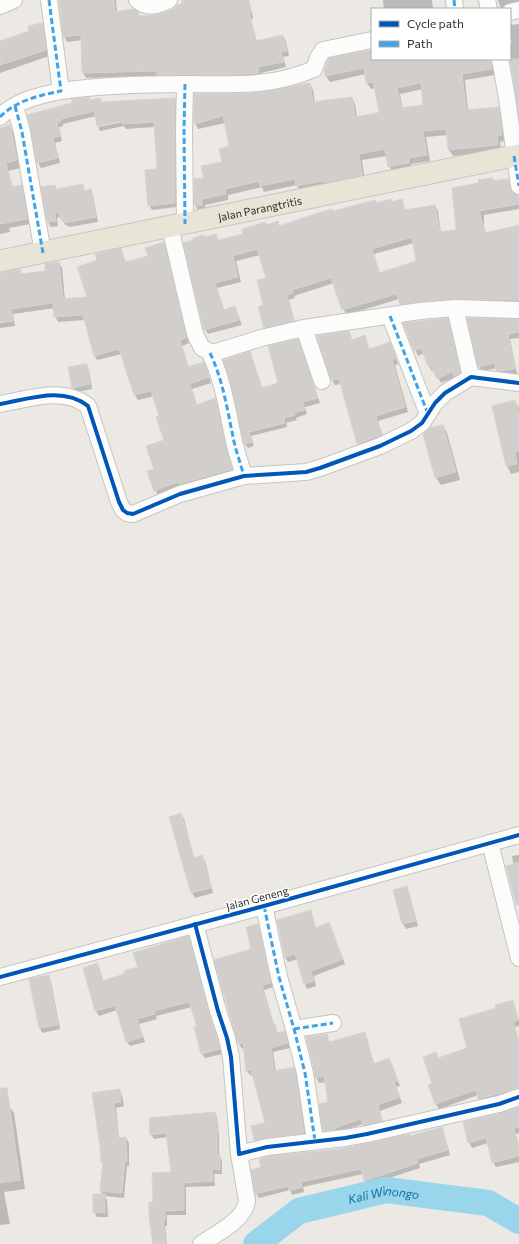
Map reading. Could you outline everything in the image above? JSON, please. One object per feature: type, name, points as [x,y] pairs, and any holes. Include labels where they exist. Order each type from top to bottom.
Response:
[{"type":"main road","name":"Jalan Parangtritis","points":[[0,261],[516,156]]},
{"type":"street","points":[[0,6],[14,0]]},
{"type":"street","points":[[49,0],[62,91]]},
{"type":"street","points":[[137,0],[145,6],[154,6],[169,0]]},
{"type":"street","points":[[0,117],[15,106],[43,94],[62,91],[129,85],[249,84],[272,82],[291,78],[314,69],[323,50],[371,40]]},
{"type":"street","points":[[500,60],[516,156],[519,186]]},
{"type":"street","points":[[185,84],[184,130],[178,226],[194,334],[202,348],[210,353],[217,368],[244,476]]},
{"type":"street","points":[[15,106],[22,132],[43,253]]},
{"type":"street","points":[[210,353],[219,352],[261,338],[304,328],[420,311],[455,308],[519,310]]},
{"type":"street","points":[[455,308],[471,377]]},
{"type":"street","points":[[390,316],[428,414]]},
{"type":"street","points":[[304,328],[322,381]]},
{"type":"street","points":[[0,404],[48,395],[69,396],[82,401],[88,406],[119,502],[123,510],[127,513],[133,514],[161,501],[186,492],[244,476],[306,472],[380,446],[412,431],[422,423],[435,403],[445,393],[471,377],[519,383]]},
{"type":"street","name":"Jalan Geneng","points":[[0,977],[519,835]]},
{"type":"street","points":[[490,843],[519,958]]},
{"type":"street","points":[[264,906],[279,977],[305,1073],[315,1141]]},
{"type":"street","points":[[195,924],[218,1011],[228,1038],[239,1154],[247,1201],[246,1208],[242,1215],[201,1244]]},
{"type":"street","points":[[294,1029],[333,1023]]},
{"type":"street","points":[[239,1154],[267,1147],[345,1138],[375,1132],[499,1104],[519,1097]]},
{"type":"building","points":[[59,0],[114,0],[115,12],[133,9],[139,12],[139,16],[164,13],[173,9],[177,5],[182,4],[182,0],[248,0],[251,13],[249,13],[256,41],[283,35],[287,51],[281,52],[283,62],[258,67],[259,73],[235,75],[157,75],[157,71],[82,73],[81,35],[63,37]]},
{"type":"building","points":[[42,23],[46,50],[0,65],[0,41],[29,31],[28,26]]},
{"type":"building","points":[[371,50],[371,60],[491,60],[492,69],[462,74],[466,110],[499,107],[502,135],[497,136],[498,145],[448,150],[446,129],[423,131],[427,155],[409,158],[409,163],[388,167],[385,149],[359,154],[362,175],[324,183],[324,181],[296,186],[295,179],[260,186],[259,181],[225,189],[226,194],[202,199],[202,205],[194,205],[194,179],[204,178],[201,166],[222,162],[219,149],[229,146],[223,116],[194,124],[194,94],[252,93],[310,83],[313,102],[352,97],[355,117],[379,112],[373,82],[366,83],[364,68],[325,76],[324,70],[329,58]],"holes":[[[421,83],[423,105],[402,108],[397,88]]]},
{"type":"building","points":[[511,59],[519,59],[519,116]]},
{"type":"building","points":[[89,97],[90,100],[101,98],[101,102],[175,98],[175,203],[148,206],[145,170],[157,169],[154,122],[123,124],[122,121],[97,126],[94,111],[61,119],[61,121],[57,123],[60,136],[53,138],[58,158],[37,163],[27,115],[72,103],[71,99]]},
{"type":"building","points":[[10,125],[17,160],[6,163],[12,187],[22,185],[27,219],[0,224],[0,128]]},
{"type":"building","points":[[493,178],[493,181],[508,179],[511,191],[518,195],[519,204],[479,211],[485,233],[519,225],[519,300],[454,299],[400,304],[396,294],[342,310],[331,278],[292,290],[293,293],[287,295],[294,321],[264,328],[258,307],[263,305],[257,280],[266,278],[257,249],[233,256],[238,277],[215,283],[223,310],[235,306],[239,320],[204,330],[183,243],[204,235],[204,237],[216,234],[218,240],[243,234],[242,229],[265,222],[266,225],[278,221],[279,226],[332,209],[333,211],[375,200],[376,203],[391,199],[392,202],[402,199],[405,210],[435,205],[440,232],[456,230],[452,188],[479,183],[478,180]],"holes":[[[412,237],[416,261],[379,273],[372,249]]]},
{"type":"building","points":[[83,184],[84,191],[91,189],[96,217],[65,223],[64,220],[61,220],[58,212],[55,213],[56,221],[47,222],[41,187],[55,185],[56,189]]},
{"type":"building","points":[[164,242],[186,338],[180,340],[188,367],[204,362],[209,377],[190,384],[197,405],[215,398],[232,469],[179,484],[178,482],[154,491],[147,471],[154,469],[146,446],[164,440],[156,417],[159,416],[151,391],[134,395],[119,349],[94,356],[83,315],[54,317],[53,303],[11,309],[13,321],[0,323],[0,273],[20,269],[21,274],[45,271],[45,264],[59,262],[63,299],[87,297],[77,267],[97,260],[95,254],[121,248],[125,262],[148,256],[145,248]]},
{"type":"building","points":[[448,318],[460,372],[454,376],[452,372],[437,379],[431,365],[428,366],[421,348],[414,351],[403,323]]},
{"type":"building","points":[[467,318],[519,319],[519,332],[508,334],[515,369],[496,371],[495,363],[478,367]]},
{"type":"building","points":[[349,331],[352,340],[365,335],[369,349],[390,342],[396,358],[392,360],[405,407],[376,416],[381,435],[357,444],[339,379],[331,380],[317,336]]},
{"type":"building","points":[[298,339],[318,398],[303,402],[305,410],[284,418],[285,423],[249,432],[252,442],[244,444],[231,385],[223,360],[250,351],[262,388],[278,383],[268,346]]},
{"type":"building","points":[[87,364],[90,384],[72,388],[68,367]]},
{"type":"building","points":[[515,400],[519,415],[519,451],[515,452],[517,464],[506,466],[492,406]]},
{"type":"building","points":[[443,425],[456,472],[435,478],[423,434],[430,428]]},
{"type":"building","points":[[181,813],[194,858],[202,855],[211,888],[191,893],[169,817]]},
{"type":"building","points":[[519,862],[519,905],[516,905],[506,866]]},
{"type":"building","points":[[407,886],[416,921],[402,924],[393,890]]},
{"type":"building","points":[[311,910],[315,928],[329,922],[343,959],[311,971],[314,981],[304,984],[295,954],[285,957],[277,920]]},
{"type":"building","points":[[258,924],[271,983],[262,985],[273,1025],[275,1024],[277,1033],[285,1031],[288,1043],[271,1048],[274,1071],[294,1067],[304,1133],[254,1140],[251,1126],[265,1123],[251,1070],[246,1071],[243,1043],[238,1044],[214,960],[251,949],[246,927]]},
{"type":"building","points":[[188,936],[220,1049],[201,1054],[194,1027],[197,1027],[189,1002],[154,1011],[155,1014],[137,1019],[143,1037],[126,1042],[115,1006],[95,1011],[83,968],[98,963],[103,981],[124,974],[124,971],[138,967],[133,953]]},
{"type":"building","points":[[49,975],[58,1025],[39,1028],[29,979]]},
{"type":"building","points":[[513,1000],[518,1020],[513,1022],[519,1043],[519,1088],[478,1099],[476,1090],[435,1104],[428,1085],[432,1084],[423,1057],[436,1052],[438,1058],[467,1048],[459,1019],[496,1008],[495,1005]]},
{"type":"building","points":[[365,1032],[373,1064],[389,1058],[398,1081],[394,1082],[400,1097],[378,1105],[382,1121],[362,1125],[361,1119],[335,1128],[335,1130],[323,1131],[319,1104],[328,1102],[324,1076],[315,1078],[306,1037],[327,1034],[329,1042]]},
{"type":"building","points":[[0,1088],[7,1088],[20,1180],[0,1183]]},
{"type":"building","points":[[120,1089],[121,1102],[114,1103],[118,1138],[126,1137],[127,1161],[125,1161],[122,1193],[100,1191],[103,1162],[101,1162],[92,1093]]},
{"type":"building","points":[[519,1107],[519,1127],[514,1128],[519,1156],[492,1163],[486,1138],[468,1143],[463,1122]]},
{"type":"building","points":[[215,1112],[217,1154],[220,1154],[220,1170],[212,1169],[213,1181],[184,1183],[184,1210],[165,1211],[165,1221],[163,1221],[166,1244],[153,1244],[149,1217],[149,1202],[153,1202],[152,1173],[171,1172],[166,1133],[150,1135],[149,1118]]},
{"type":"building","points":[[442,1127],[448,1150],[417,1159],[418,1163],[364,1181],[361,1169],[301,1182],[302,1187],[289,1191],[288,1186],[255,1194],[251,1170],[261,1167],[259,1159],[269,1156],[340,1149],[410,1134],[410,1136]]},
{"type":"building","points":[[93,1194],[105,1194],[105,1213],[93,1212]]},
{"type":"waterway","name":"Kali Winongo","points":[[256,1244],[299,1211],[386,1190],[488,1203],[519,1221]]},
{"type":"marked path","points":[[0,117],[6,111],[20,103],[45,94],[61,91],[49,0]]},
{"type":"marked path","points":[[454,0],[455,8]]},
{"type":"marked path","points":[[185,84],[185,224]]},
{"type":"marked path","points":[[15,106],[22,132],[43,253]]},
{"type":"marked path","points":[[514,156],[519,186]]},
{"type":"marked path","points":[[390,316],[428,414]]},
{"type":"marked path","points":[[210,353],[219,375],[235,446],[244,476]]},
{"type":"marked path","points":[[264,906],[279,977],[305,1073],[315,1141]]},
{"type":"marked path","points":[[294,1029],[333,1023]]},
{"type":"cycle path","points":[[0,404],[34,397],[57,395],[78,400],[88,406],[119,502],[123,510],[127,513],[133,514],[180,494],[244,476],[306,472],[380,446],[411,431],[422,423],[435,403],[445,393],[471,377],[519,383]]},
{"type":"cycle path","points":[[0,977],[519,835]]},
{"type":"cycle path","points":[[195,924],[231,1057],[239,1154],[267,1147],[367,1134],[499,1104],[519,1097]]}]
